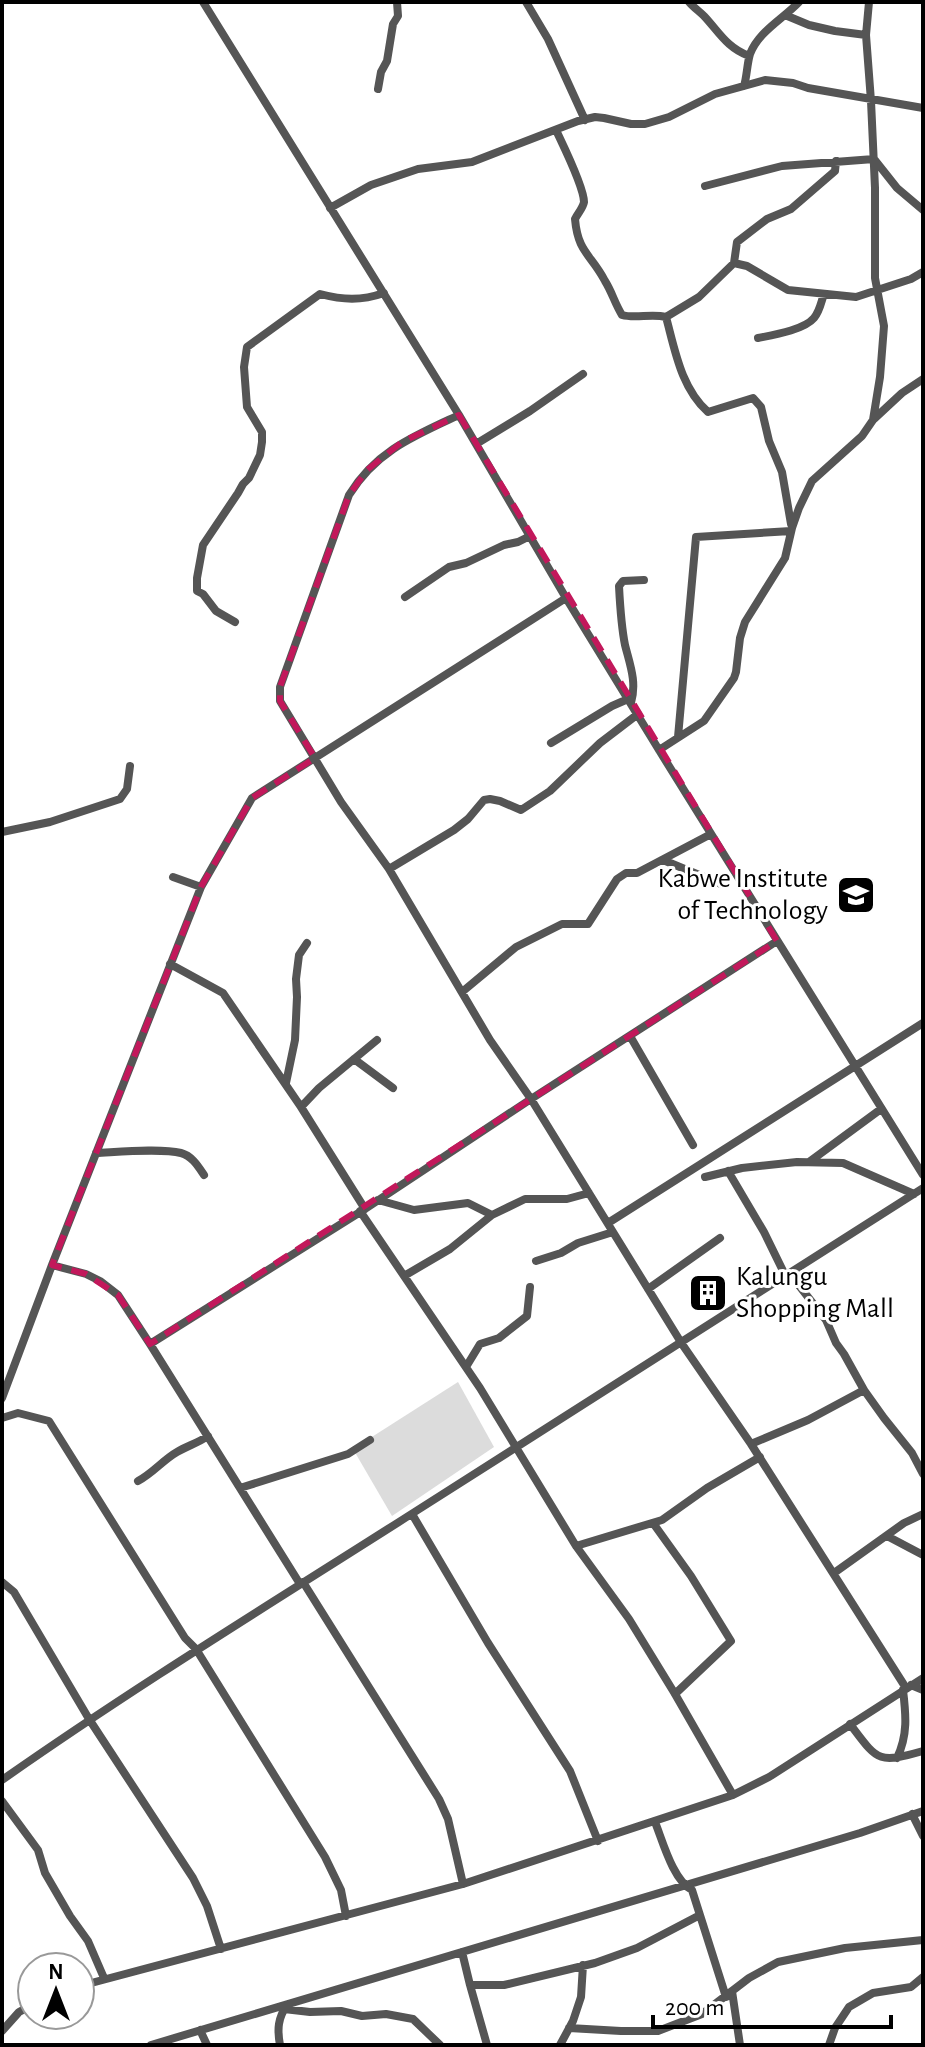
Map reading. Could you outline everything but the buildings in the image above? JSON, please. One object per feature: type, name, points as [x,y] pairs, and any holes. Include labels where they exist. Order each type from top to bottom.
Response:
[{"type":"street","points":[[203,2],[459,415],[659,750],[923,1175]]},
{"type":"street","points":[[378,89],[387,61],[393,24],[398,16],[397,2]]},
{"type":"street","points":[[526,2],[548,39],[585,120]]},
{"type":"street","points":[[689,2],[723,41],[749,56]]},
{"type":"street","points":[[744,86],[749,56],[758,41],[799,2]]},
{"type":"street","points":[[869,2],[866,35],[874,159],[875,278],[884,326],[873,420]]},
{"type":"street","points":[[785,15],[809,25],[866,35]]},
{"type":"street","points":[[330,208],[385,180],[418,169],[472,162],[578,121],[595,117],[645,124],[669,117],[715,94],[765,80],[923,108]]},
{"type":"street","points":[[556,130],[583,200],[583,207],[575,219],[579,242],[603,277],[622,315],[628,317],[666,317],[699,297],[734,263],[737,242],[767,219],[806,198],[835,171],[836,161]]},
{"type":"street","points":[[705,186],[782,166],[874,159]]},
{"type":"street","points":[[874,159],[897,188],[923,210]]},
{"type":"street","points":[[734,263],[747,266],[788,290],[856,297],[923,272]]},
{"type":"street","points":[[235,622],[216,611],[197,591],[197,578],[203,545],[249,478],[260,455],[262,432],[247,407],[244,367],[247,347],[320,294],[361,300],[384,293]]},
{"type":"street","points":[[758,338],[812,321],[824,294]]},
{"type":"street","points":[[666,317],[680,370],[698,403],[708,412],[753,398],[761,407],[769,441],[782,472],[791,529]]},
{"type":"street","points":[[476,444],[583,374]]},
{"type":"street","points":[[659,750],[710,715],[734,678],[745,622],[785,558],[791,529],[812,481],[862,436],[873,420],[902,393],[923,379]]},
{"type":"street","points":[[459,415],[402,442],[367,470],[349,495],[280,687],[280,701],[341,802],[389,869],[490,1040],[531,1099],[682,1344],[760,1457],[907,1688],[906,1732],[897,1758]]},
{"type":"street","points":[[678,737],[696,537],[791,529]]},
{"type":"street","points":[[405,597],[449,567],[530,536]]},
{"type":"street","points":[[630,701],[634,688],[623,633],[619,586],[623,581],[644,580]]},
{"type":"street","points":[[2,1398],[201,887],[252,798],[566,598]]},
{"type":"street","points":[[551,743],[612,706],[630,701]]},
{"type":"street","points":[[389,869],[442,839],[468,819],[484,800],[500,801],[521,810],[550,791],[600,743],[638,714]]},
{"type":"street","points":[[2,832],[50,822],[120,799],[127,789],[130,766]]},
{"type":"street","points":[[462,992],[516,947],[562,924],[588,924],[617,879],[626,873],[637,873],[711,834]]},
{"type":"street","points":[[663,860],[721,884]]},
{"type":"street","points":[[173,877],[201,887]]},
{"type":"street","points":[[150,1344],[777,941]]},
{"type":"street","points":[[286,1083],[295,1040],[299,955],[307,943]]},
{"type":"street","points":[[170,964],[223,993],[286,1083],[362,1210],[466,1367],[576,1546],[629,1619],[733,1795]]},
{"type":"street","points":[[608,1223],[923,1023]]},
{"type":"street","points":[[630,1036],[693,1145]]},
{"type":"street","points":[[301,1107],[377,1040]]},
{"type":"street","points":[[354,1059],[393,1088]]},
{"type":"street","points":[[808,1162],[881,1109]]},
{"type":"street","points":[[96,1153],[183,1153],[195,1161],[204,1175]]},
{"type":"street","points":[[705,1177],[756,1166],[843,1163],[914,1194]]},
{"type":"street","points":[[728,1171],[788,1275],[826,1320],[864,1390],[912,1453],[923,1474]]},
{"type":"street","points":[[2,1780],[196,1649],[682,1344],[923,1188]]},
{"type":"street","points":[[404,1276],[450,1249],[492,1215],[525,1199],[567,1199],[589,1193]]},
{"type":"street","points":[[378,1200],[414,1210],[468,1203],[492,1215]]},
{"type":"street","points":[[536,1261],[613,1232]]},
{"type":"street","points":[[648,1289],[720,1238]]},
{"type":"street","points":[[52,1265],[86,1274],[118,1295],[439,1799],[448,1819],[463,1884]]},
{"type":"street","points":[[466,1367],[480,1344],[499,1338],[527,1316],[530,1287]]},
{"type":"street","points":[[751,1444],[808,1420],[864,1390]]},
{"type":"street","points":[[2,1418],[18,1413],[49,1421],[325,1857],[341,1890],[346,1916]]},
{"type":"street","points":[[138,1481],[177,1451],[208,1436]]},
{"type":"street","points":[[240,1488],[348,1454],[370,1440]]},
{"type":"street","points":[[576,1546],[662,1520],[707,1488],[760,1457]]},
{"type":"street","points":[[412,1514],[488,1643],[570,1771],[598,1841]]},
{"type":"street","points":[[834,1573],[904,1523],[923,1514]]},
{"type":"street","points":[[653,1523],[691,1576],[731,1641],[675,1694]]},
{"type":"street","points":[[887,1536],[923,1555]]},
{"type":"street","points":[[2,1582],[14,1592],[89,1719],[193,1878],[207,1906],[221,1949]]},
{"type":"street","points":[[96,1981],[463,1884],[733,1795],[769,1777],[923,1678]]},
{"type":"street","points":[[907,1688],[923,1690]]},
{"type":"street","points":[[850,1724],[878,1756],[889,1759],[923,1751]]},
{"type":"street","points":[[2,1801],[38,1850],[45,1873],[88,1941],[104,1978]]},
{"type":"street","points":[[151,2045],[286,2007],[860,1833],[923,1811]]},
{"type":"street","points":[[912,1814],[923,1836]]},
{"type":"street","points":[[655,1822],[671,1862],[685,1886],[692,1890],[729,1994],[740,2045]]},
{"type":"street","points":[[470,1985],[504,1985],[583,1965],[637,1948],[700,1915]]},
{"type":"street","points":[[569,2028],[658,2031],[702,2014],[756,1973],[778,1962],[848,1948],[923,1940]]},
{"type":"street","points":[[462,1952],[487,2045]]},
{"type":"street","points":[[560,2045],[581,1997],[583,1965]]},
{"type":"street","points":[[829,2045],[835,2028],[849,2007],[873,1993],[911,1987],[923,1977]]},
{"type":"street","points":[[280,2045],[280,2016],[286,2007]]},
{"type":"street","points":[[286,2007],[310,2012],[341,2011],[362,2016],[386,2014],[413,2019],[440,2045]]},
{"type":"street","points":[[2,2031],[16,2015]]},
{"type":"street","points":[[200,2030],[207,2045]]},
{"type":"highlighted area","points":[[459,415],[777,941],[150,1344],[118,1295],[86,1274],[52,1265],[201,887],[252,798],[315,758],[280,701],[280,687],[349,495],[367,470],[402,442]]},
{"type":"shaded area","points":[[458,1382],[494,1447],[392,1516],[353,1449]]},
{"type":"place","name":"Kabwe Institute of Technology","points":[[856,895]]},
{"type":"place","name":"Kalungu Shopping Mall","points":[[708,1293]]}]
